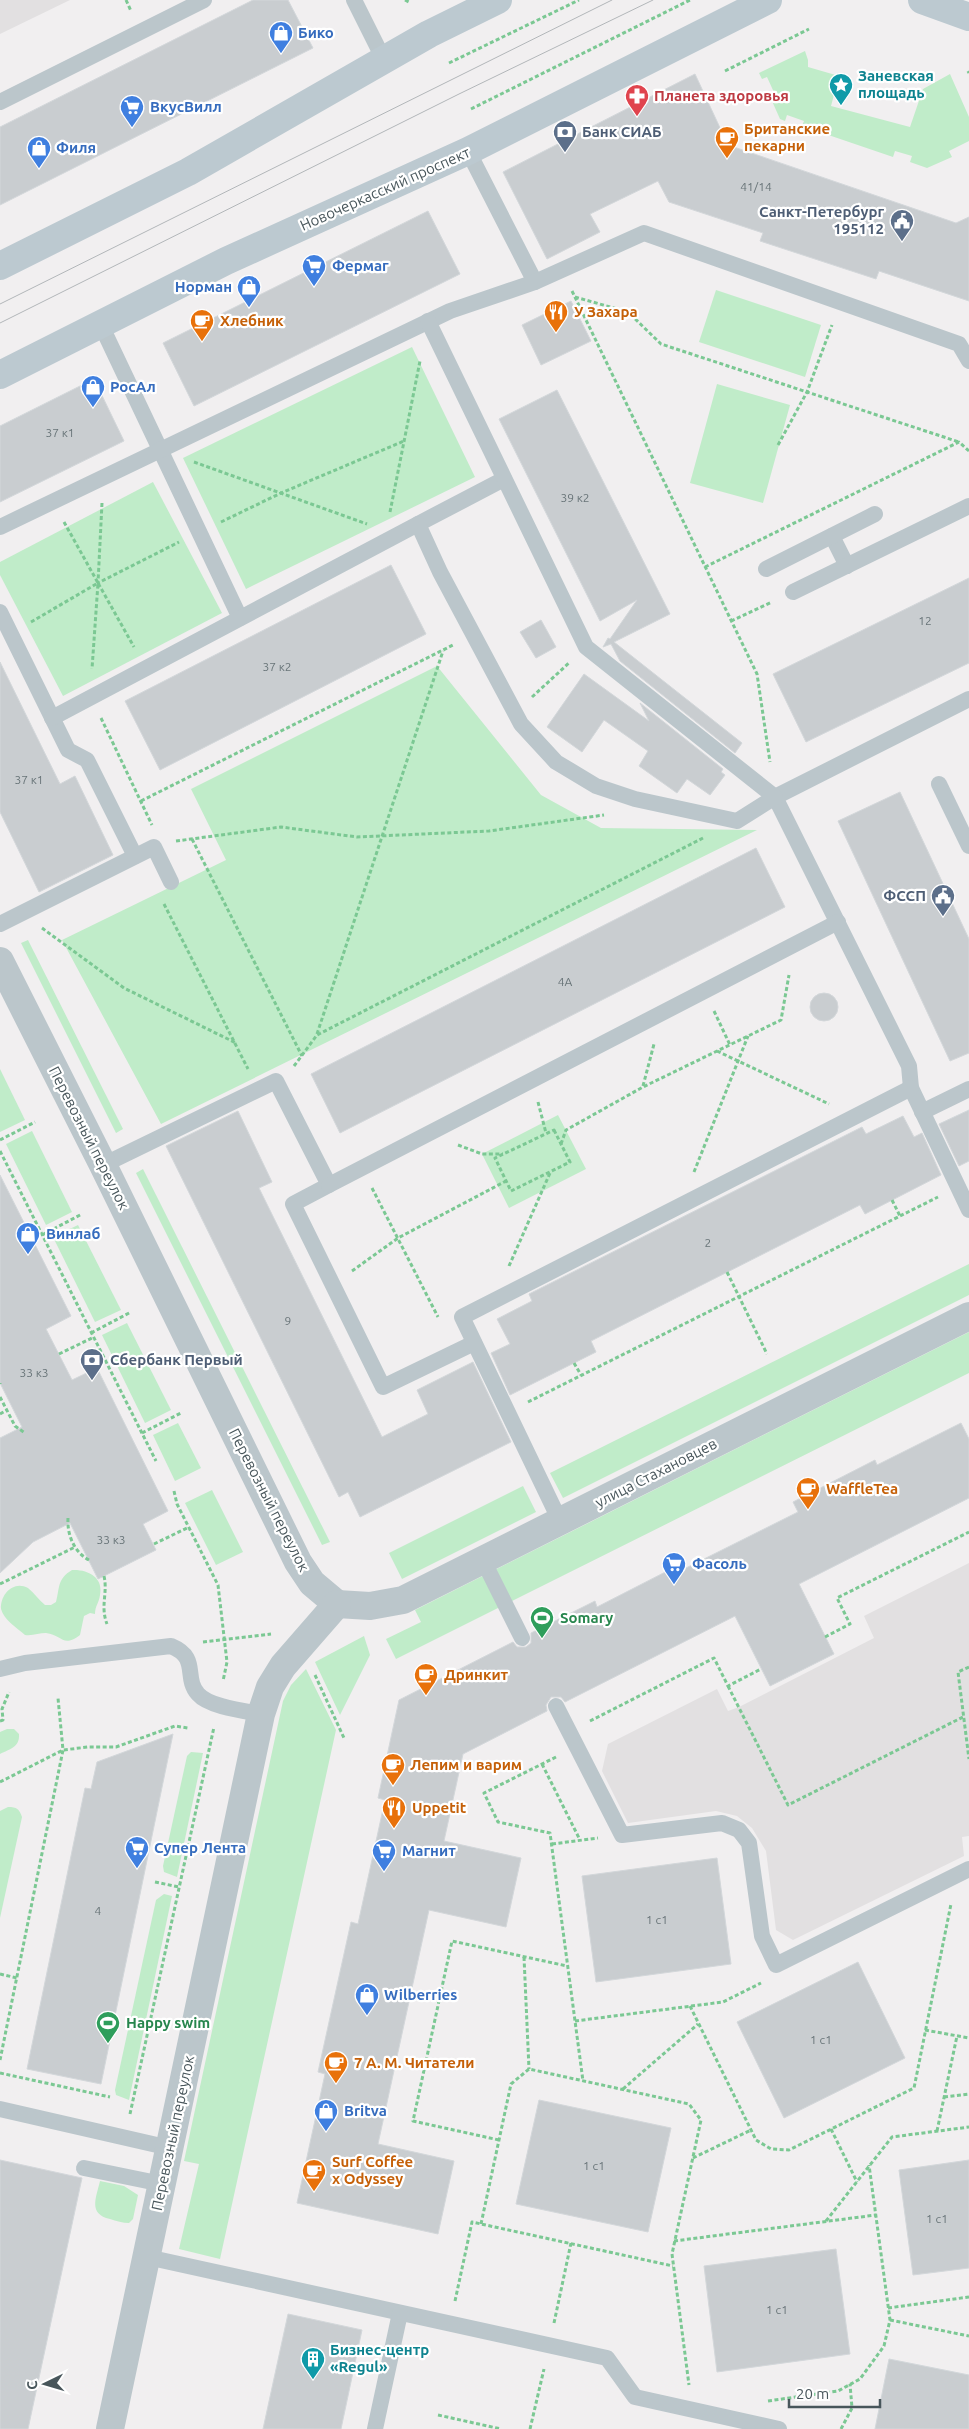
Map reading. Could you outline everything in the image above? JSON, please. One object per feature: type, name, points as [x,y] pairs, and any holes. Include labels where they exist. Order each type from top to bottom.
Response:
[{"type":"main road","points":[[0,266],[188,172],[384,60],[498,0]]},
{"type":"main road","name":"Новочеркасский проспект","points":[[0,375],[226,261],[468,151],[768,0]]},
{"type":"main road","points":[[922,0],[969,17]]},
{"type":"street","name":"Перевозный переулок","points":[[0,961],[104,1165],[298,1562],[312,1583],[337,1604],[283,1666],[270,1687],[261,1714],[110,2429]]},
{"type":"street","name":"улица Стахановцев","points":[[337,1604],[370,1606],[403,1600],[969,1316]]},
{"type":"lane","points":[[0,102],[204,0]]},
{"type":"lane","points":[[354,0],[384,60]]},
{"type":"lane","points":[[468,151],[535,282]]},
{"type":"lane","points":[[0,527],[428,321],[450,311],[535,282],[644,233],[959,344],[969,362]]},
{"type":"lane","points":[[428,321],[586,647],[775,797],[909,1066],[910,1088],[969,1210]]},
{"type":"lane","points":[[101,325],[240,618]]},
{"type":"lane","points":[[52,718],[240,618],[388,534],[418,524],[504,479]]},
{"type":"lane","points":[[793,592],[969,506]]},
{"type":"lane","points":[[766,569],[875,514]]},
{"type":"lane","points":[[418,524],[440,572],[521,724],[556,762],[596,786],[635,799],[736,821],[775,797],[969,699]]},
{"type":"lane","points":[[832,536],[846,566]]},
{"type":"lane","points":[[0,612],[68,750],[87,760],[135,856]]},
{"type":"lane","points":[[939,784],[969,846]]},
{"type":"lane","points":[[0,924],[154,847],[171,882]]},
{"type":"lane","points":[[474,1343],[383,1387],[293,1204],[838,922]]},
{"type":"lane","points":[[104,1165],[276,1081],[329,1185]]},
{"type":"lane","points":[[560,1521],[462,1317],[910,1088]]},
{"type":"lane","points":[[922,1112],[969,1089]]},
{"type":"lane","points":[[483,1560],[522,1638]]},
{"type":"lane","points":[[0,1669],[25,1664],[172,1646],[182,1650],[189,1660],[193,1685],[198,1694],[207,1702],[261,1714]]},
{"type":"lane","points":[[556,1706],[622,1835],[722,1823],[739,1830],[749,1843],[762,1936],[776,1965],[962,1872]]},
{"type":"lane","points":[[0,2109],[170,2148]]},
{"type":"lane","points":[[84,2168],[162,2184]]},
{"type":"lane","points":[[146,2257],[607,2358],[635,2398],[779,2429]]},
{"type":"lane","points":[[375,2429],[400,2313]]},
{"type":"path","points":[[449,63],[578,0]]},
{"type":"path","points":[[471,109],[690,0]]},
{"type":"path","points":[[725,71],[809,29]]},
{"type":"path","points":[[562,270],[757,674],[775,797]]},
{"type":"path","points":[[575,296],[628,312],[661,344],[959,442],[969,450]]},
{"type":"path","points":[[778,445],[807,392],[832,323],[820,317],[826,298]]},
{"type":"path","points":[[161,450],[388,534],[428,321]]},
{"type":"path","points":[[11,634],[98,583],[200,532],[281,493],[404,441]]},
{"type":"path","points":[[705,567],[959,442]]},
{"type":"path","points":[[104,477],[98,583],[146,668]]},
{"type":"path","points":[[731,620],[793,592]]},
{"type":"path","points":[[141,802],[473,636]]},
{"type":"path","points":[[515,713],[586,647]]},
{"type":"path","points":[[276,1081],[288,1074],[317,1035],[443,651]]},
{"type":"path","points":[[170,842],[281,827],[357,837],[488,831],[611,814]]},
{"type":"path","points":[[317,1035],[736,821]]},
{"type":"path","points":[[192,839],[302,1056]]},
{"type":"path","points":[[171,882],[156,888],[258,1089]]},
{"type":"path","points":[[21,913],[124,988],[236,1044]]},
{"type":"path","points":[[561,1144],[566,1130],[643,1087],[781,1020],[794,945]]},
{"type":"path","points":[[704,991],[730,1045]]},
{"type":"path","points":[[643,1087],[661,1013]]},
{"type":"path","points":[[680,1205],[748,1036]]},
{"type":"path","points":[[717,1051],[855,1116]]},
{"type":"path","points":[[532,1080],[546,1133]]},
{"type":"path","points":[[0,1140],[35,1122]]},
{"type":"path","points":[[554,1130],[561,1144],[570,1162],[511,1191],[495,1158],[554,1130]]},
{"type":"path","points":[[426,1134],[482,1154],[504,1154]]},
{"type":"path","points":[[0,1151],[156,1461]]},
{"type":"path","points":[[362,1168],[455,1351]]},
{"type":"path","points":[[494,1301],[550,1172]]},
{"type":"path","points":[[333,1285],[398,1238],[506,1181]]},
{"type":"path","points":[[507,1413],[958,1186]]},
{"type":"path","points":[[892,1200],[900,1216]]},
{"type":"path","points":[[42,1235],[82,1214]]},
{"type":"path","points":[[727,1272],[767,1354]]},
{"type":"path","points":[[91,1333],[130,1312]]},
{"type":"path","points":[[59,1354],[94,1337]]},
{"type":"path","points":[[574,1363],[581,1376]]},
{"type":"path","points":[[0,1396],[15,1426],[25,1433]]},
{"type":"path","points":[[0,1414],[7,1410]]},
{"type":"path","points":[[142,1433],[181,1413]]},
{"type":"path","points":[[125,2139],[227,1662],[218,1585],[177,1504],[174,1490]]},
{"type":"path","points":[[68,1518],[67,1531],[79,1555],[89,1560]]},
{"type":"path","points":[[154,1544],[188,1527]]},
{"type":"path","points":[[825,1637],[850,1624],[837,1598],[969,1532]]},
{"type":"path","points":[[0,1584],[75,1547]]},
{"type":"path","points":[[104,1576],[106,1585],[103,1604],[107,1624]]},
{"type":"path","points":[[182,1650],[204,1642],[280,1633]]},
{"type":"path","points":[[569,1731],[714,1658],[788,1805],[964,1716]]},
{"type":"path","points":[[969,1667],[958,1672],[969,1759]]},
{"type":"path","points":[[728,1686],[761,1669]]},
{"type":"path","points":[[313,1672],[344,1738]]},
{"type":"path","points":[[0,2060],[64,1750],[58,1698]]},
{"type":"path","points":[[0,1782],[64,1750],[88,1747],[116,1747],[175,1726],[188,1728]]},
{"type":"path","points":[[577,1746],[484,1793],[498,1822],[550,1833],[583,2081]]},
{"type":"path","points":[[542,1764],[580,1840]]},
{"type":"path","points":[[552,1844],[622,1835]]},
{"type":"path","points":[[690,2006],[756,2140],[763,2146],[789,2150],[914,2088],[925,2030],[962,1872]]},
{"type":"path","points":[[155,1882],[179,1887]]},
{"type":"path","points":[[499,2140],[412,2121],[452,1941],[568,1966]]},
{"type":"path","points":[[524,1957],[529,2069]]},
{"type":"path","points":[[0,1974],[17,1978]]},
{"type":"path","points":[[622,2090],[698,2024]]},
{"type":"path","points":[[925,2030],[969,2038]]},
{"type":"path","points":[[937,2131],[957,2036]]},
{"type":"path","points":[[529,2069],[689,2104],[700,2120],[672,2254],[692,2410]]},
{"type":"path","points":[[481,2224],[511,2084],[529,2069]]},
{"type":"path","points":[[0,2072],[110,2097]]},
{"type":"path","points":[[944,2097],[969,2094]]},
{"type":"path","points":[[826,2221],[892,2137],[969,2127]]},
{"type":"path","points":[[831,2129],[857,2182]]},
{"type":"path","points":[[692,2159],[751,2130]]},
{"type":"path","points":[[765,2401],[838,2392],[860,2379],[884,2346],[890,2320],[869,2165]]},
{"type":"path","points":[[674,2241],[876,2215]]},
{"type":"path","points":[[450,2324],[472,2222],[673,2266]]},
{"type":"path","points":[[530,2429],[571,2243]]},
{"type":"path","points":[[888,2308],[969,2297]]},
{"type":"path","points":[[890,2320],[969,2336]]},
{"type":"path","points":[[841,2429],[852,2408],[850,2384]]},
{"type":"path","points":[[438,2415],[502,2429]]},
{"type":"shaded area","points":[[0,0],[70,0],[0,34]]},
{"type":"shaded area","points":[[969,1563],[969,1836],[962,1837],[964,1856],[793,1940],[776,1930],[766,1851],[752,1828],[737,1816],[716,1811],[628,1823],[602,1771],[608,1744],[717,1689],[728,1711],[739,1707],[874,1638],[864,1616]]},
{"type":"green space","points":[[805,51],[808,67],[839,76],[831,106],[910,127],[923,89],[950,74],[969,117],[969,141],[949,151],[952,157],[927,168],[910,162],[912,156],[895,151],[893,157],[802,126],[804,121],[787,115],[785,121],[780,119],[772,101],[777,99],[767,77],[762,79],[759,73]]},
{"type":"green space","points":[[716,290],[821,325],[805,377],[699,342]]},
{"type":"green space","points":[[412,347],[475,477],[246,589],[183,458]]},
{"type":"green space","points":[[717,384],[790,405],[763,503],[690,483]]},
{"type":"green space","points":[[153,482],[222,613],[63,696],[0,575],[0,562]]},
{"type":"green space","points":[[437,666],[541,795],[601,828],[757,830],[161,1124],[62,940],[226,860],[191,789]]},
{"type":"green space","points":[[28,940],[123,1129],[116,1133],[21,943]]},
{"type":"green space","points":[[0,1069],[25,1120],[0,1132]]},
{"type":"green space","points":[[558,1115],[586,1169],[509,1208],[482,1154]]},
{"type":"green space","points":[[32,1131],[72,1212],[46,1225],[6,1144]]},
{"type":"green space","points":[[143,1169],[330,1542],[322,1545],[136,1173]]},
{"type":"green space","points":[[78,1225],[121,1310],[95,1322],[53,1237]]},
{"type":"green space","points":[[969,1264],[969,1295],[563,1498],[550,1473]]},
{"type":"green space","points":[[127,1323],[171,1410],[145,1423],[102,1335]]},
{"type":"green space","points":[[969,1332],[969,1373],[396,1659],[386,1639],[421,1622],[415,1610]]},
{"type":"green space","points":[[178,1423],[201,1468],[175,1481],[153,1435]]},
{"type":"green space","points":[[523,1486],[536,1512],[402,1579],[389,1553]]},
{"type":"green space","points":[[212,1490],[243,1552],[216,1565],[185,1503]]},
{"type":"green space","points":[[72,1570],[83,1571],[93,1575],[101,1589],[95,1614],[90,1613],[84,1616],[80,1635],[66,1641],[46,1633],[25,1635],[5,1617],[1,1609],[1,1603],[5,1594],[13,1587],[23,1586],[28,1588],[45,1605],[51,1605],[56,1602],[61,1580]]},
{"type":"green space","points":[[364,1636],[370,1655],[340,1715],[315,1662]]},
{"type":"green space","points":[[306,1669],[336,1730],[220,2259],[179,2249],[199,2164],[184,2161],[283,1701],[291,1685]]},
{"type":"green space","points":[[14,1729],[19,1734],[18,1742],[14,1747],[0,1754],[0,1732]]},
{"type":"green space","points":[[191,1752],[203,1753],[177,1877],[164,1872],[163,1866],[187,1756]]},
{"type":"green space","points":[[8,1807],[17,1809],[22,1817],[0,1918],[0,1811]]},
{"type":"green space","points":[[164,1894],[172,1896],[129,2100],[116,2095],[115,2090],[156,1900]]},
{"type":"green space","points":[[100,2181],[124,2186],[138,2195],[133,2219],[129,2223],[103,2217],[96,2209],[95,2204]]},
{"type":"building","points":[[253,0],[288,0],[313,48],[0,205],[0,127]]},
{"type":"building","points":[[695,74],[728,145],[956,223],[969,217],[969,301],[879,271],[876,279],[760,241],[763,233],[669,202],[658,181],[590,214],[600,232],[547,259],[503,172]]},
{"type":"building","points":[[428,211],[460,274],[194,406],[163,343]]},
{"type":"building","points":[[571,301],[591,341],[541,365],[522,325]]},
{"type":"building","points":[[94,379],[124,441],[0,502],[0,426]]},
{"type":"building","points":[[557,390],[670,614],[614,642],[742,743],[735,753],[620,661],[611,644],[603,647],[637,600],[600,621],[499,419]]},
{"type":"building","points":[[391,565],[426,634],[160,770],[125,701]]},
{"type":"building","points":[[969,578],[969,663],[806,742],[773,674]]},
{"type":"building","points":[[541,620],[556,647],[536,658],[520,632]]},
{"type":"building","points":[[0,662],[60,784],[75,776],[113,855],[39,892],[0,812]]},
{"type":"building","points":[[584,674],[649,721],[640,703],[723,769],[721,772],[725,775],[710,795],[687,779],[677,793],[639,766],[648,751],[604,720],[582,752],[547,727]]},
{"type":"building","points":[[900,792],[969,939],[969,1053],[950,1061],[838,821]]},
{"type":"building","points":[[756,848],[785,907],[340,1133],[311,1074]]},
{"type":"building","points":[[824,993],[834,997],[838,1007],[834,1017],[824,1021],[814,1017],[810,1007],[814,997]]},
{"type":"building","points":[[969,1110],[969,1161],[959,1166],[939,1124]]},
{"type":"building","points":[[238,1111],[272,1182],[259,1188],[382,1437],[428,1414],[417,1390],[473,1362],[511,1442],[360,1517],[348,1492],[339,1497],[166,1146]]},
{"type":"building","points":[[903,1116],[914,1137],[922,1133],[941,1175],[865,1214],[860,1205],[591,1341],[596,1352],[510,1395],[491,1353],[510,1344],[497,1319],[532,1301],[529,1294],[862,1127],[866,1134]]},
{"type":"building","points":[[0,1175],[71,1316],[46,1329],[72,1380],[97,1368],[168,1511],[143,1524],[156,1550],[98,1579],[70,1523],[33,1542],[0,1573],[0,1438],[22,1427],[0,1383]]},
{"type":"building","points":[[961,1423],[969,1439],[969,1498],[799,1584],[834,1654],[770,1686],[735,1616],[565,1702],[561,1697],[551,1697],[546,1705],[547,1711],[463,1754],[444,1841],[521,1858],[506,1927],[429,1910],[378,2144],[454,2161],[438,2234],[297,2203],[325,2074],[318,2072],[351,1922],[358,1924],[385,1800],[378,1798],[399,1700],[513,1642],[517,1647],[526,1647],[531,1643],[531,1633],[595,1601],[597,1607],[681,1564],[684,1569],[798,1512],[793,1502],[875,1460],[877,1465]]},
{"type":"building","points":[[173,1734],[101,2084],[27,2069],[85,1788],[91,1789],[97,1762]]},
{"type":"building","points":[[717,1858],[731,1964],[596,1982],[582,1876]]},
{"type":"building","points":[[858,1962],[905,2058],[784,2118],[737,2022]]},
{"type":"building","points":[[539,2100],[671,2128],[648,2232],[516,2204]]},
{"type":"building","points":[[0,2160],[82,2178],[28,2429],[0,2429]]},
{"type":"building","points":[[969,2160],[969,2268],[913,2275],[899,2170]]},
{"type":"building","points":[[836,2249],[850,2354],[717,2372],[704,2266]]},
{"type":"building","name":"Бизнес-центр «Regul»","points":[[288,2314],[362,2330],[341,2429],[263,2429]]},
{"type":"building","points":[[889,2359],[969,2375],[969,2429],[875,2429]]},
{"type":"tram line","points":[[0,304],[612,0]]},
{"type":"tram line","points":[[0,323],[459,94],[653,0]]},
{"type":"place","name":"Бико","points":[[281,54]]},
{"type":"place","name":"Заневская площадь","points":[[841,106]]},
{"type":"place","name":"Планета здоровья","points":[[637,117]]},
{"type":"place","name":"ВкусВилл","points":[[132,128]]},
{"type":"place","name":"Банк СИАБ","points":[[565,153]]},
{"type":"place","name":"Британские пекарни","points":[[727,159]]},
{"type":"place","name":"Филя","points":[[39,169]]},
{"type":"place","name":"Санкт-Петербург 195112","points":[[902,242]]},
{"type":"place","name":"Фермаг","points":[[314,287]]},
{"type":"place","name":"Норман","points":[[249,308]]},
{"type":"place","name":"У Захара","points":[[556,333]]},
{"type":"place","name":"Хлебник","points":[[202,342]]},
{"type":"place","name":"РосАл","points":[[93,408]]},
{"type":"place","name":"ФССП","points":[[943,917]]},
{"type":"place","name":"Винлаб","points":[[28,1255]]},
{"type":"place","name":"Сбербанк Первый","points":[[92,1381]]},
{"type":"place","name":"WaffleTea","points":[[808,1510]]},
{"type":"place","name":"Фасоль","points":[[674,1585]]},
{"type":"place","name":"Somary","points":[[542,1639]]},
{"type":"place","name":"Дринкит","points":[[426,1696]]},
{"type":"place","name":"Лепим и варим","points":[[393,1786]]},
{"type":"place","name":"Uppetit","points":[[394,1829]]},
{"type":"place","name":"Супер Лента","points":[[137,1869]]},
{"type":"place","name":"Магнит","points":[[384,1872]]},
{"type":"place","name":"Wilberries","points":[[367,2016]]},
{"type":"place","name":"Happy swim","points":[[108,2044]]},
{"type":"place","name":"7 А. М. Читатели","points":[[336,2084]]},
{"type":"place","name":"Britva","points":[[326,2132]]},
{"type":"place","name":"Surf Coffee х Odyssey","points":[[314,2192]]},
{"type":"place","name":"Бизнес-центр «Regul»","points":[[313,2380]]}]
